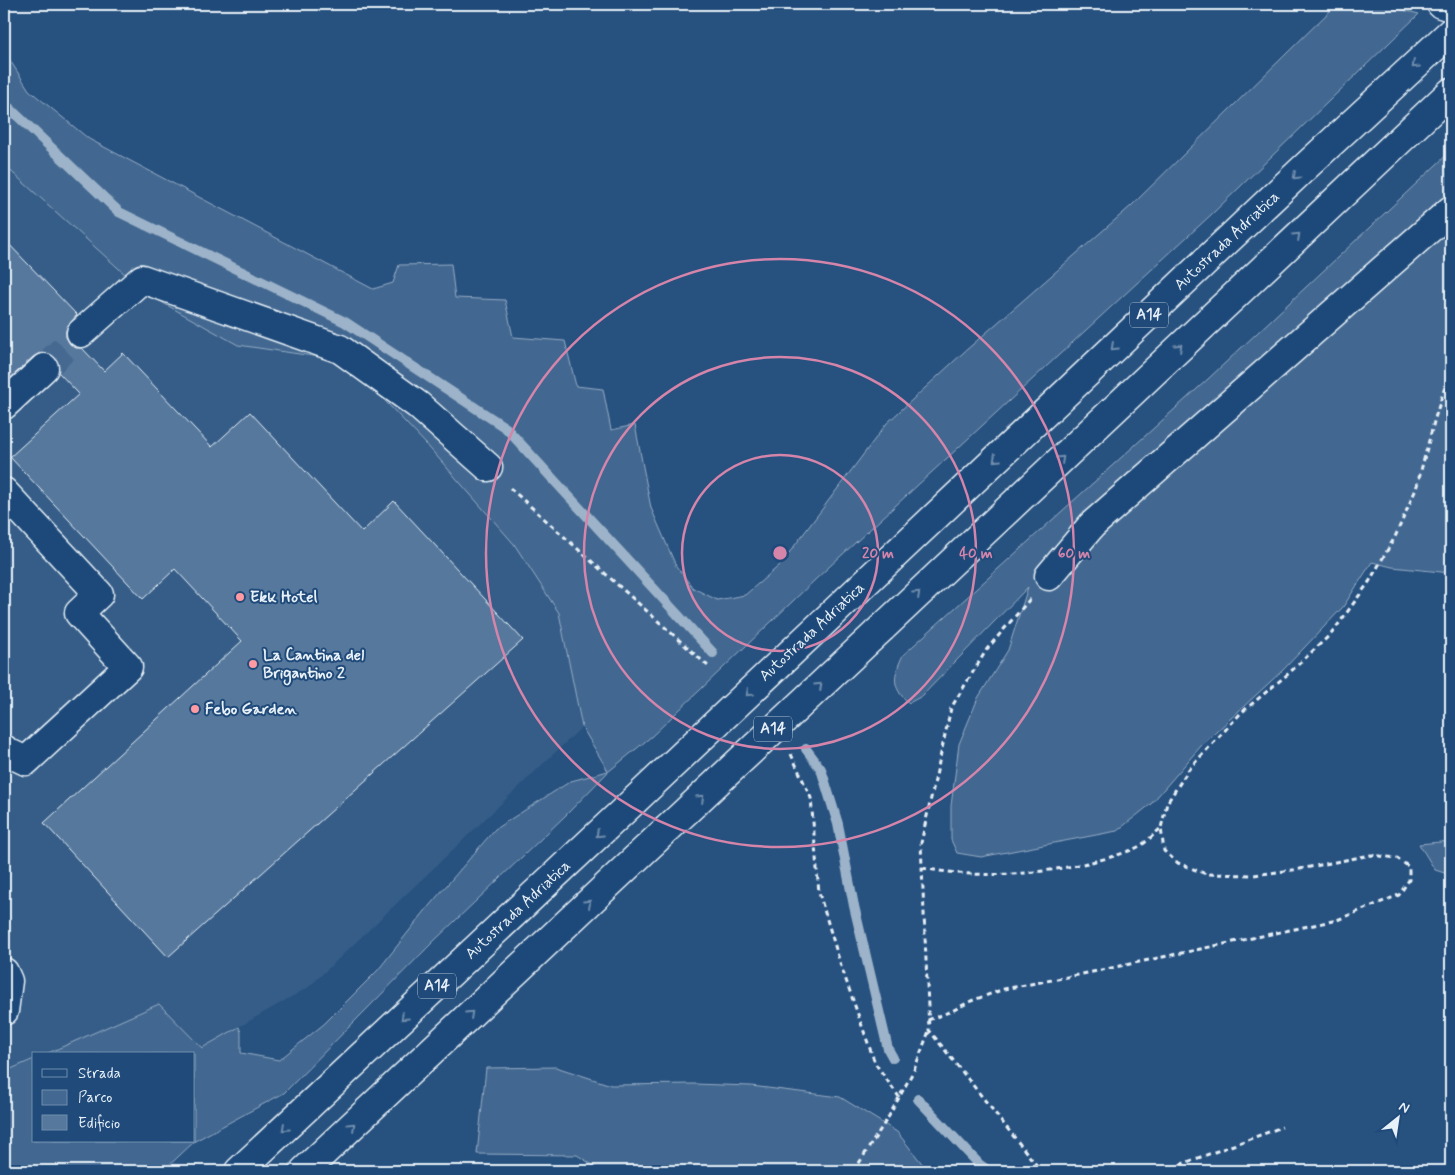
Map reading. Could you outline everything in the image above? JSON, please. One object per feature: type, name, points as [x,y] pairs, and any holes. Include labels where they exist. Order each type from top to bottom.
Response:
[{"type":"main road","points":[[1442,4],[1451,7]]},
{"type":"main road","name":"Autostrada Adriatica","points":[[240,1171],[1289,182],[1451,32]]},
{"type":"main road","name":"A14","points":[[304,1171],[1451,92]]},
{"type":"main road","points":[[1049,576],[1092,525],[1451,210]]},
{"type":"main road","points":[[81,333],[142,279],[340,349],[418,405],[488,467]]},
{"type":"main road","points":[[4,405],[44,368]]},
{"type":"main road","points":[[4,492],[99,594],[79,613],[128,667],[26,761],[4,749]]},
{"type":"main road","points":[[4,972],[8,981],[4,1011]]},
{"type":"path","points":[[928,1020],[1004,989],[1337,920],[1400,895],[1409,880],[1409,868],[1397,858],[1371,855],[1300,869],[1254,875],[1206,874],[1178,863],[1164,851],[1161,828],[1167,803],[1189,768],[1241,712],[1288,674],[1332,633],[1369,582],[1394,537],[1416,489],[1451,368]]},
{"type":"path","points":[[488,467],[708,666]]},
{"type":"path","points":[[854,1171],[914,1070],[929,1030],[921,843],[951,708],[988,649],[1049,576]]},
{"type":"path","points":[[791,754],[811,798],[819,893],[841,966],[875,1064],[899,1097]]},
{"type":"path","points":[[922,868],[988,876],[1044,872],[1100,860],[1138,847],[1161,828]]},
{"type":"path","points":[[929,1030],[1038,1167],[1048,1171]]},
{"type":"path","points":[[1163,1171],[1282,1127]]},
{"type":"shaded area","points":[[4,165],[147,294],[238,345],[347,361],[426,444],[514,544],[559,613],[582,727],[309,987],[202,1048],[32,1052],[32,1060],[4,1072]]},
{"type":"green space","points":[[1337,4],[1379,4],[1419,14],[1213,213],[817,578],[652,736],[608,772],[566,815],[433,942],[284,1093],[195,1141],[195,1052],[51,1052],[159,1004],[202,1048],[239,1027],[241,1032],[241,1053],[279,1060],[324,1024],[378,970],[429,906],[495,829],[571,781],[608,771],[582,727],[559,613],[514,544],[426,444],[347,361],[238,345],[147,294],[4,165],[4,51],[29,90],[89,139],[373,289],[393,283],[399,265],[451,264],[455,298],[505,300],[513,337],[565,341],[576,386],[603,389],[611,430],[635,425],[651,508],[676,566],[693,588],[717,600],[745,595],[780,565],[887,423],[964,352],[1131,206]]},
{"type":"green space","points":[[1451,151],[1451,573],[1392,567],[1372,562],[1343,607],[1283,670],[1201,746],[1151,804],[1117,831],[981,857],[957,853],[951,840],[951,806],[959,744],[978,698],[1008,650],[1028,587],[922,696],[909,703],[896,686],[897,668],[903,655],[1208,379]]},
{"type":"green space","points":[[1451,841],[1451,875],[1435,870],[1419,844]]},
{"type":"green space","points":[[32,1060],[32,1142],[194,1142],[163,1171],[4,1171],[4,1072]]},
{"type":"green space","points":[[556,1067],[611,1085],[694,1084],[751,1086],[840,1097],[897,1132],[928,1171],[602,1171],[577,1155],[477,1154],[486,1068]]},
{"type":"building","points":[[4,239],[77,315],[66,328],[66,337],[70,344],[76,348],[82,348],[104,371],[123,353],[212,447],[250,412],[362,532],[394,501],[523,640],[168,957],[44,823],[242,641],[175,569],[143,599],[10,457],[79,394],[59,373],[59,365],[56,358],[48,353],[40,353],[33,357],[4,384]]},
{"type":"waterway","points":[[4,103],[119,212],[345,322],[506,428],[713,653]]},
{"type":"waterway","points":[[806,749],[821,769],[838,824],[854,906],[888,1049],[893,1058]]},
{"type":"waterway","points":[[918,1099],[979,1164],[989,1171]]},
{"type":"tunnel","points":[[44,368],[81,333]]},
{"type":"place","name":"Ekk Hotel","points":[[240,597]]},
{"type":"place","name":"La Cantina del Brigantino 2","points":[[253,664]]},
{"type":"place","name":"Febo Garden","points":[[195,709]]}]
